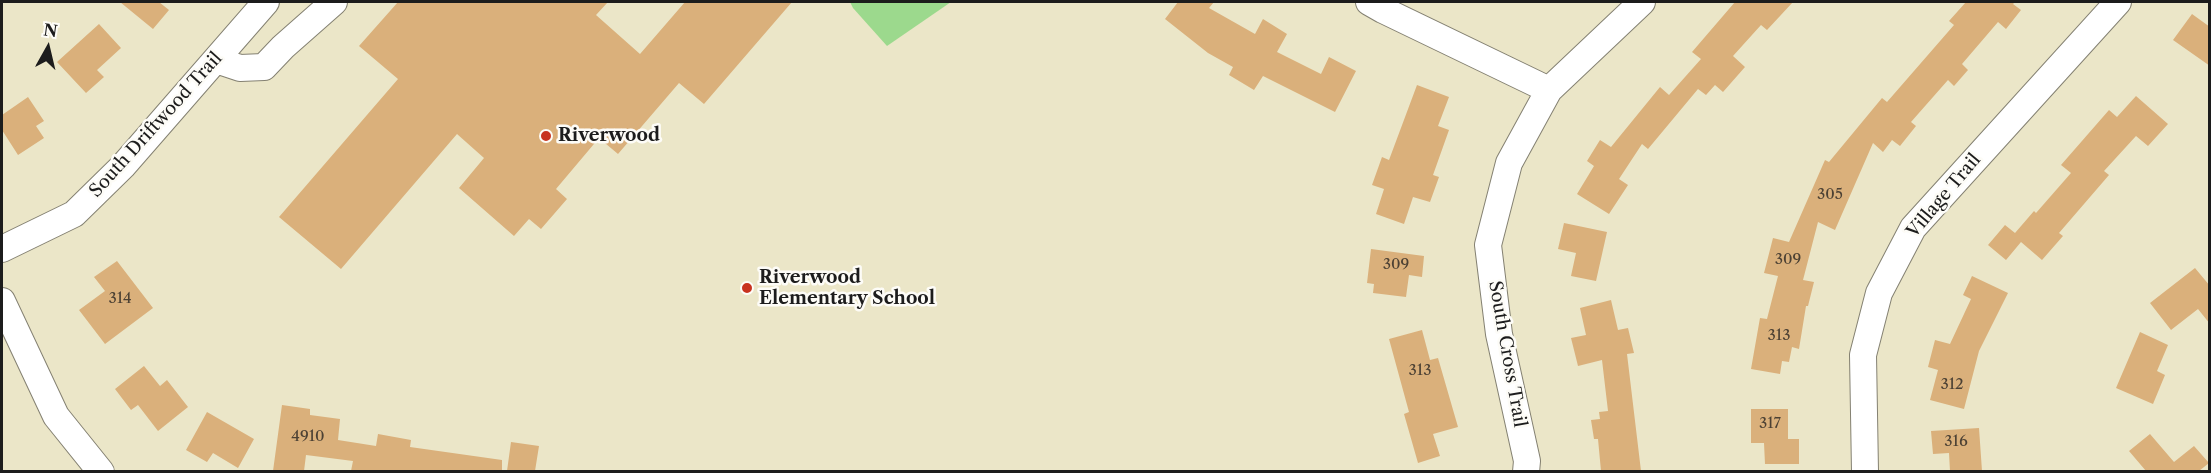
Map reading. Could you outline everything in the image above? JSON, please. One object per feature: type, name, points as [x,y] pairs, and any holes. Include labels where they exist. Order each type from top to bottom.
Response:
[{"type":"street","name":"South Driftwood Trail","points":[[2,249],[74,214],[123,166],[266,2]]},
{"type":"street","points":[[216,60],[240,68],[264,67],[334,2]]},
{"type":"street","points":[[1369,2],[1549,90]]},
{"type":"street","name":"South Cross Trail","points":[[1526,471],[1527,461],[1499,334],[1488,245],[1509,163],[1549,90],[1642,2]]},
{"type":"street","name":"Village Trail","points":[[1865,471],[1863,355],[1879,293],[1912,228],[2118,2]]},
{"type":"street","points":[[2,301],[56,416],[101,471]]},
{"type":"green space","points":[[850,2],[951,2],[887,46]]},
{"type":"building","points":[[120,2],[159,2],[169,10],[153,29]]},
{"type":"building","name":"Riverwood","points":[[398,2],[608,2],[596,15],[640,54],[685,2],[792,2],[704,104],[679,83],[618,154],[599,138],[556,189],[567,199],[541,229],[529,219],[514,236],[459,188],[484,158],[457,134],[341,269],[279,217],[398,79],[359,46]]},
{"type":"building","points":[[1178,2],[1214,2],[1209,8],[1255,34],[1263,19],[1287,34],[1277,52],[1321,74],[1329,57],[1356,71],[1335,112],[1263,76],[1254,90],[1229,75],[1233,67],[1208,53],[1165,19]]},
{"type":"building","points":[[1735,2],[1793,2],[1767,30],[1761,25],[1733,56],[1745,67],[1723,92],[1715,85],[1706,95],[1698,89],[1648,149],[1642,144],[1619,179],[1628,185],[1609,214],[1577,194],[1594,166],[1587,161],[1600,140],[1611,147],[1660,87],[1669,95],[1701,59],[1692,52]]},
{"type":"building","points":[[1966,2],[2015,2],[2013,4],[2021,10],[2006,29],[1998,22],[1962,64],[1968,70],[1954,86],[1948,80],[1911,122],[1916,126],[1900,146],[1892,140],[1883,152],[1873,143],[1835,230],[1818,222],[1803,280],[1814,282],[1808,306],[1806,306],[1799,349],[1792,347],[1789,362],[1782,361],[1780,374],[1751,369],[1760,318],[1767,319],[1778,276],[1764,273],[1773,238],[1789,242],[1825,160],[1829,162],[1882,98],[1887,102],[1954,25],[1949,21]]},
{"type":"building","points":[[2192,14],[2210,27],[2210,66],[2173,40]]},
{"type":"building","points":[[99,24],[121,48],[97,70],[104,77],[86,93],[57,62]]},
{"type":"building","points":[[1417,85],[1449,97],[1438,126],[1449,130],[1433,175],[1439,177],[1430,202],[1413,197],[1404,224],[1376,214],[1384,189],[1372,185],[1382,157],[1389,160]]},
{"type":"building","points":[[2136,96],[2168,124],[2148,146],[2136,136],[2104,171],[2109,175],[2059,233],[2063,236],[2042,260],[2021,242],[2006,260],[1988,245],[2005,225],[2015,233],[2034,211],[2036,213],[2071,173],[2061,165],[2109,110],[2117,117]]},
{"type":"building","points":[[28,97],[44,121],[36,126],[44,138],[18,155],[2,130],[2,115]]},
{"type":"building","points":[[1564,223],[1607,232],[1596,281],[1571,276],[1576,253],[1558,249]]},
{"type":"building","points":[[1371,249],[1424,256],[1422,277],[1409,275],[1406,297],[1373,293],[1374,284],[1367,283]]},
{"type":"building","points":[[117,261],[153,308],[105,344],[79,310],[105,291],[94,277]]},
{"type":"building","points":[[2195,268],[2210,286],[2210,324],[2198,309],[2171,330],[2150,303]]},
{"type":"building","points":[[1972,276],[2008,293],[1979,351],[1964,409],[1930,400],[1938,370],[1928,367],[1935,340],[1950,344],[1971,299],[1963,295]]},
{"type":"building","points":[[1611,300],[1618,330],[1628,328],[1634,353],[1627,354],[1641,471],[1601,471],[1598,439],[1594,439],[1591,420],[1600,419],[1599,412],[1608,411],[1602,360],[1578,366],[1571,338],[1586,335],[1580,308]]},
{"type":"building","points":[[1422,330],[1430,360],[1438,358],[1458,427],[1433,434],[1440,456],[1418,463],[1404,414],[1409,412],[1389,339]]},
{"type":"building","points":[[2140,332],[2168,345],[2157,371],[2165,375],[2153,404],[2116,388]]},
{"type":"building","points":[[144,366],[160,386],[167,380],[188,407],[158,431],[138,405],[131,410],[115,389]]},
{"type":"building","points":[[282,405],[310,409],[310,415],[340,419],[338,440],[376,446],[378,434],[411,440],[410,447],[502,460],[502,471],[351,471],[353,461],[306,455],[304,471],[273,471]]},
{"type":"building","points":[[1751,409],[1788,409],[1788,439],[1799,439],[1799,464],[1765,464],[1764,443],[1751,443]]},
{"type":"building","points":[[207,412],[254,439],[238,468],[213,453],[207,462],[186,450]]},
{"type":"building","points":[[1979,428],[1982,471],[1950,471],[1949,453],[1933,454],[1931,431]]},
{"type":"building","points":[[2150,434],[2174,462],[2194,446],[2209,463],[2199,471],[2146,471],[2129,451]]},
{"type":"building","points":[[511,442],[539,446],[535,471],[507,471]]},
{"type":"place","name":"Riverwood","points":[[546,136]]},
{"type":"place","name":"Riverwood Elementary School","points":[[747,288]]}]
